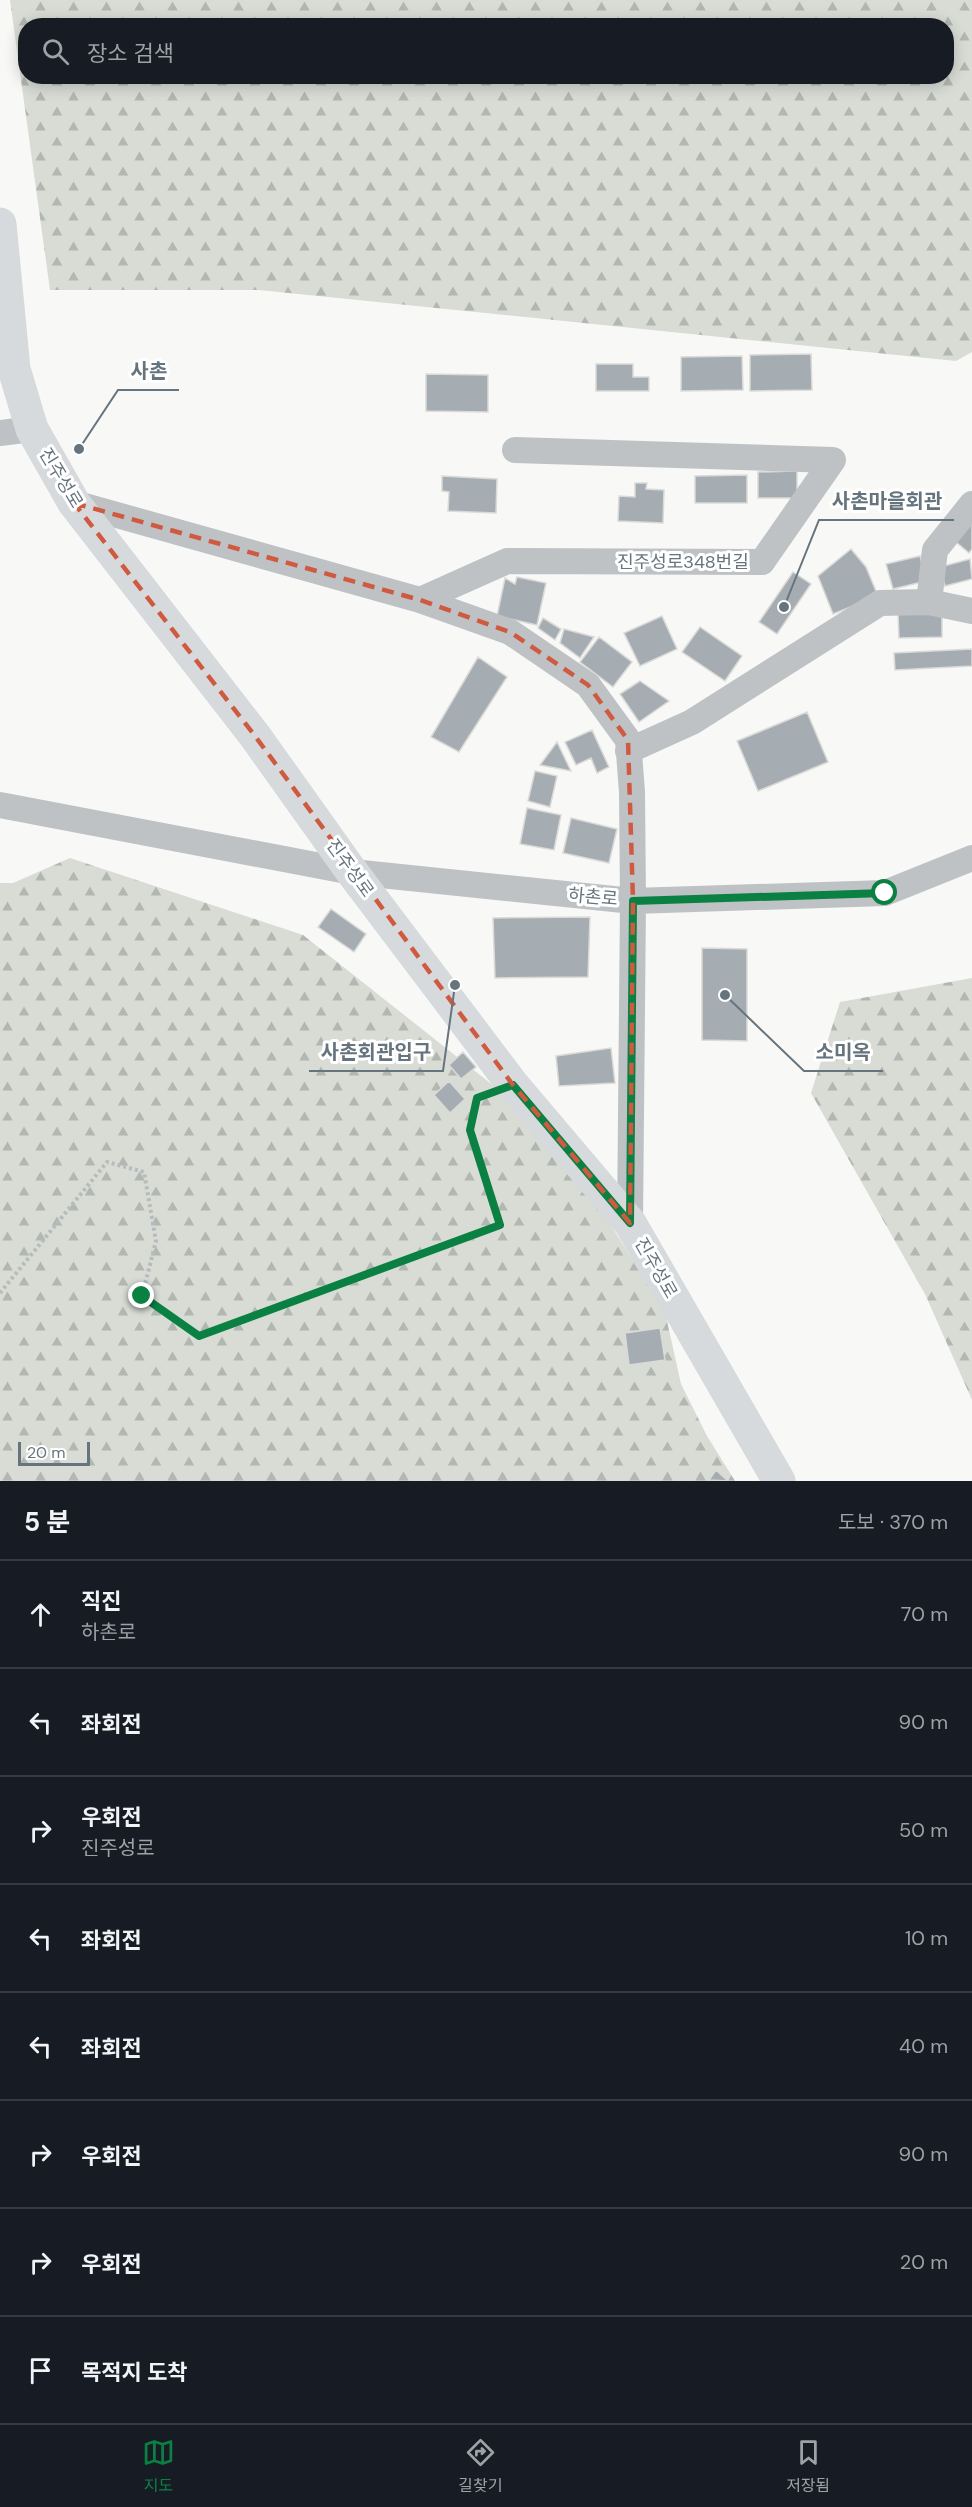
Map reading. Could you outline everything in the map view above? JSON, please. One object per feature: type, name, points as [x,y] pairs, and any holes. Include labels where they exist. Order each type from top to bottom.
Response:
[{"type":"main road","name":"진주성로","points":[[0,224],[14,369],[32,429],[74,503],[255,736],[352,872],[513,1085],[630,1223],[779,1481]]},
{"type":"street","points":[[0,434],[32,429]]},
{"type":"street","name":"진주성로348번길","points":[[420,600],[507,561],[762,562],[833,460],[514,450]]},
{"type":"street","points":[[74,503],[420,600],[510,632],[588,686],[628,740],[632,792],[633,901],[630,1223]]},
{"type":"street","points":[[929,602],[934,550],[972,504]]},
{"type":"street","points":[[628,751],[692,722],[880,603],[929,602],[972,611]]},
{"type":"street","name":"하촌로","points":[[0,805],[352,872],[633,901],[885,893],[972,858]]},
{"type":"path","points":[[0,1293],[107,1162],[144,1172],[156,1241],[142,1296],[199,1336],[500,1225],[470,1130],[477,1098],[513,1085]]},
{"type":"highlighted area","points":[[74,503],[420,600],[510,632],[588,685],[628,740],[633,901],[630,1223],[513,1085],[255,736]]},
{"type":"green space","points":[[10,0],[972,0],[972,352],[956,361],[259,290],[50,290],[22,84],[954,84],[954,18],[18,18],[18,58]]},
{"type":"green space","points":[[70,858],[303,935],[499,1090],[574,1166],[665,1312],[681,1384],[707,1436],[735,1481],[0,1481],[0,883],[13,883]]},
{"type":"green space","points":[[972,978],[972,1400],[925,1294],[811,1093],[840,1002]]},
{"type":"building","points":[[811,354],[812,390],[750,391],[750,355]]},
{"type":"building","points":[[742,356],[743,390],[681,391],[681,357]]},
{"type":"building","points":[[596,364],[633,364],[633,377],[649,377],[649,391],[596,391]]},
{"type":"building","points":[[426,374],[488,375],[488,412],[426,411]]},
{"type":"building","points":[[797,471],[797,498],[758,498],[758,472]]},
{"type":"building","points":[[747,475],[747,503],[695,503],[695,476]]},
{"type":"building","points":[[442,476],[497,479],[496,513],[448,511],[449,492],[442,491]]},
{"type":"building","points":[[635,483],[647,483],[646,489],[664,490],[663,523],[618,521],[619,496],[635,497]]},
{"type":"building","points":[[972,522],[972,549],[969,553],[956,542]]},
{"type":"building","points":[[851,549],[866,567],[878,596],[833,614],[818,576]]},
{"type":"building","points":[[920,556],[926,581],[893,589],[886,564]]},
{"type":"building","points":[[970,559],[972,579],[945,586],[940,567]]},
{"type":"building","points":[[793,572],[811,584],[777,634],[759,622]]},
{"type":"building","points":[[517,577],[546,583],[537,625],[497,616],[505,578],[515,584]]},
{"type":"building","points":[[898,614],[942,614],[942,637],[899,638]]},
{"type":"building","points":[[662,616],[677,649],[640,666],[624,633]]},
{"type":"building","points":[[543,618],[561,629],[555,640],[538,628]]},
{"type":"building","points":[[700,627],[742,656],[725,681],[682,652]]},
{"type":"building","points":[[564,629],[594,637],[580,658],[560,643]]},
{"type":"building","points":[[599,637],[632,662],[613,687],[580,662]]},
{"type":"building","points":[[972,649],[972,666],[895,670],[894,653]]},
{"type":"building","points":[[478,657],[507,677],[459,752],[431,737]]},
{"type":"building","points":[[640,681],[669,701],[639,722],[620,694]]},
{"type":"building","points":[[807,712],[828,762],[758,791],[737,741]]},
{"type":"building","points":[[592,730],[609,767],[597,773],[591,758],[576,765],[565,742]]},
{"type":"building","points":[[557,742],[571,771],[540,765]]},
{"type":"building","points":[[535,771],[557,776],[550,807],[528,801]]},
{"type":"building","points":[[527,808],[561,815],[554,850],[520,844]]},
{"type":"building","points":[[571,818],[617,829],[609,863],[563,853]]},
{"type":"building","points":[[331,909],[366,934],[354,952],[318,927]]},
{"type":"building","points":[[590,917],[588,977],[495,978],[493,918]]},
{"type":"building","points":[[702,948],[747,949],[747,1041],[702,1040]]},
{"type":"building","points":[[611,1048],[615,1083],[559,1086],[556,1056]]},
{"type":"building","points":[[463,1052],[476,1067],[461,1079],[449,1065]]},
{"type":"building","points":[[449,1081],[465,1099],[450,1113],[434,1095]]},
{"type":"building","points":[[660,1328],[665,1360],[629,1365],[625,1333]]},
{"type":"building","points":[[716,1470],[728,1481],[709,1480]]},
{"type":"place","name":"사촌","points":[[79,449]]},
{"type":"place","name":"사촌마을회관","points":[[784,607]]},
{"type":"place","name":"사촌회관입구","points":[[455,985]]},
{"type":"place","name":"소미옥","points":[[725,995]]},
{"type":"route","points":[[142,1296],[199,1336],[500,1225],[470,1130],[477,1098],[513,1085],[630,1223],[633,901],[885,893]]}]
